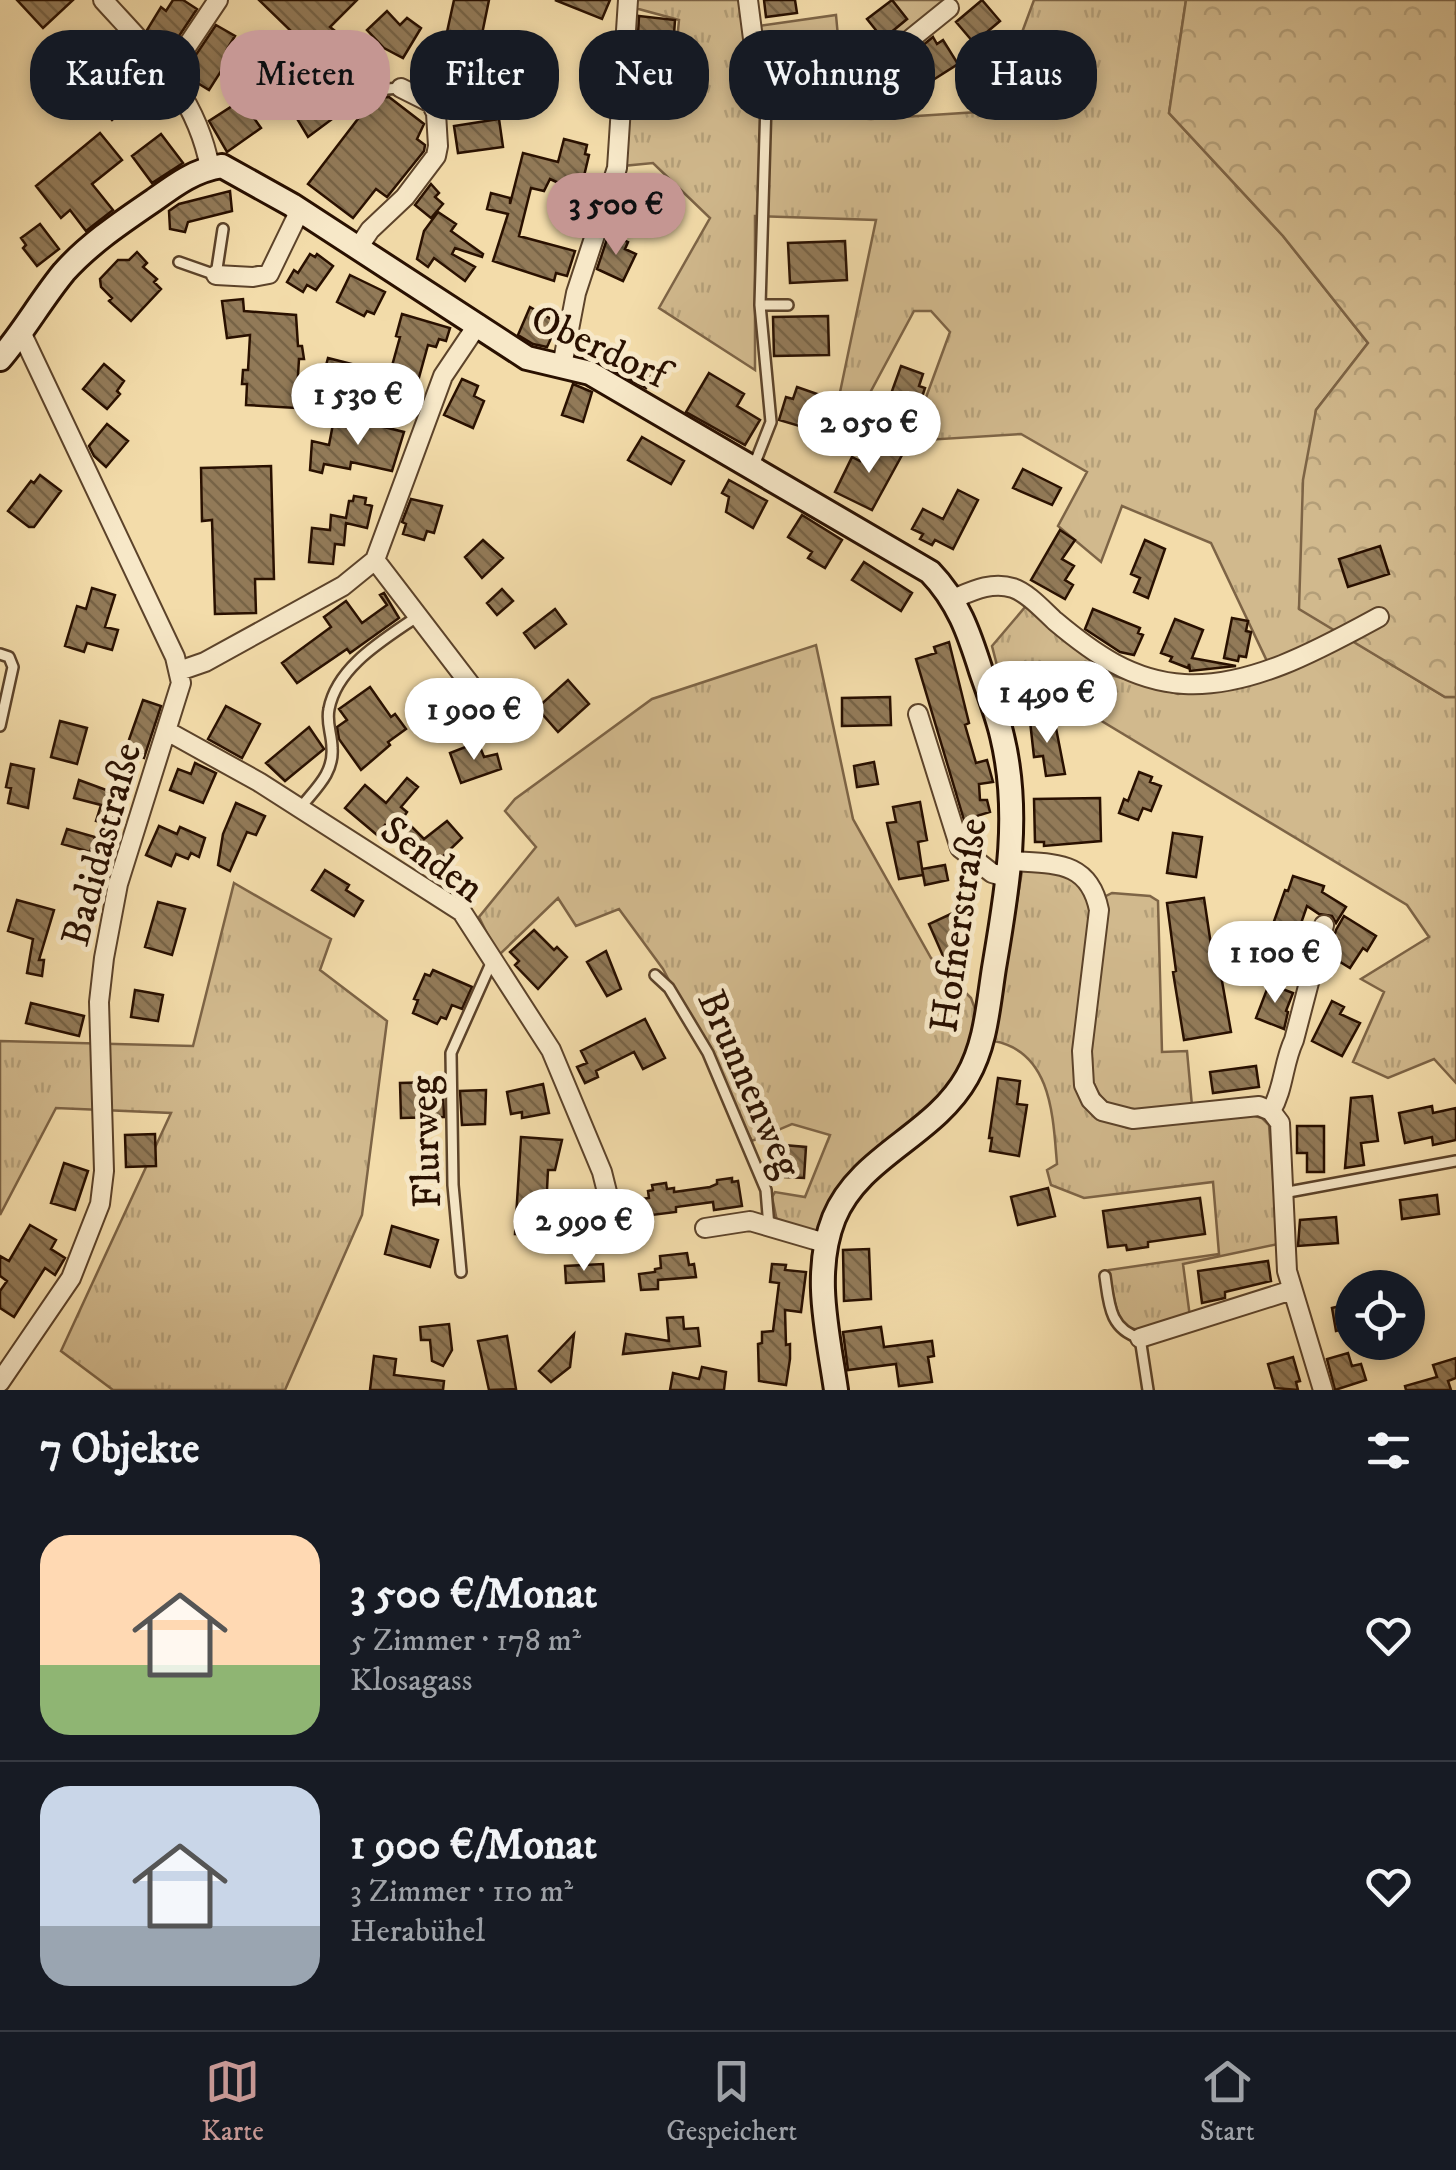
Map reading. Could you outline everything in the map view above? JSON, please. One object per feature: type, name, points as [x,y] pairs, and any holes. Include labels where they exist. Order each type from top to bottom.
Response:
[{"type":"main road","name":"Oberdorf","points":[[210,168],[232,169],[527,358],[590,373],[930,572],[953,599]]},
{"type":"main road","points":[[0,359],[82,253],[175,186],[210,168]]},
{"type":"main road","name":"Hofnerstraße","points":[[836,1390],[823,1290],[826,1243],[835,1216],[854,1184],[934,1120],[967,1078],[982,1046],[1010,869],[1013,814],[1002,737],[966,624],[953,599]]},
{"type":"street","points":[[103,0],[130,30]]},
{"type":"street","points":[[198,30],[218,0]]},
{"type":"street","points":[[562,366],[576,293],[617,168],[628,0]]},
{"type":"street","points":[[748,0],[752,30]]},
{"type":"street","points":[[922,30],[949,8]]},
{"type":"street","points":[[358,248],[370,230],[405,198],[437,152],[436,113],[430,103],[401,88]]},
{"type":"street","points":[[196,120],[203,132],[210,168]]},
{"type":"street","points":[[216,275],[269,274],[300,210]]},
{"type":"street","points":[[22,334],[179,671],[206,662],[343,586],[375,560],[443,376],[478,324]]},
{"type":"street","points":[[375,560],[486,704]]},
{"type":"street","points":[[953,599],[980,588],[1014,588],[1089,650],[1114,665],[1186,684],[1255,673],[1309,652],[1379,617]]},
{"type":"street","name":"Badidastraße","points":[[0,1382],[71,1278],[100,1204],[104,1171],[98,1002],[104,958],[118,884],[179,696],[179,671]]},
{"type":"street","points":[[918,714],[960,848],[992,873],[1070,868],[1092,885],[1099,910],[1081,1068],[1091,1100],[1102,1111],[1134,1119],[1259,1106],[1271,1110],[1280,1123],[1286,1264],[1323,1390]]},
{"type":"street","name":"Senden","points":[[167,731],[259,782],[462,912],[551,1050],[602,1172],[617,1232]]},
{"type":"street","points":[[1271,1110],[1279,1097],[1286,1057],[1324,925]]},
{"type":"street","name":"Brunnenweg","points":[[706,1228],[750,1221],[826,1243]]},
{"type":"street","points":[[1140,1338],[1292,1290]]},
{"type":"lane","points":[[390,89],[401,88]]},
{"type":"lane","points":[[753,468],[770,422],[760,304],[765,120]]},
{"type":"lane","points":[[178,262],[216,275],[223,229]]},
{"type":"lane","points":[[760,304],[788,305]]},
{"type":"lane","points":[[300,810],[331,770],[328,712],[332,697],[361,654],[418,616]]},
{"type":"lane","points":[[0,654],[9,657],[13,667],[0,726]]},
{"type":"lane","name":"Flurweg","points":[[461,1272],[454,1185],[451,1054],[493,958]]},
{"type":"lane","name":"Brunnenweg","points":[[656,975],[670,988],[708,1053],[766,1190],[769,1226]]},
{"type":"lane","points":[[1283,1193],[1456,1162]]},
{"type":"lane","points":[[1104,1276],[1113,1319],[1120,1330],[1140,1338],[1148,1390]]},
{"type":"green space","points":[[636,0],[744,0],[747,30],[729,30],[729,120],[935,120],[935,115],[955,113],[955,120],[1097,120],[1097,30],[1023,30],[1034,0],[1186,0],[1169,113],[1283,236],[1368,343],[1316,410],[1299,608],[1445,697],[1456,697],[1456,1083],[1434,1059],[1388,1078],[1353,1062],[1384,992],[1361,979],[1429,937],[1407,905],[1070,702],[1007,704],[992,646],[1031,600],[1114,676],[1178,694],[1274,676],[1211,543],[1122,506],[1101,562],[1058,526],[1087,472],[1021,434],[910,441],[950,332],[931,311],[914,311],[864,404],[839,397],[876,220],[755,216],[755,370],[659,308],[710,218],[653,163],[622,166],[625,120],[709,120],[709,30],[678,30],[679,20],[635,8]]},
{"type":"green space","points":[[892,0],[948,0],[914,30],[894,30],[907,19]]},
{"type":"green space","points":[[1186,0],[1456,0],[1456,697],[1445,697],[1299,609],[1303,480],[1316,410],[1368,343],[1283,236],[1169,113]]},
{"type":"green space","points":[[836,15],[837,30],[758,30],[758,26]]},
{"type":"green space","points":[[816,645],[853,819],[931,958],[971,998],[979,1020],[959,1075],[819,1233],[777,1221],[772,1197],[775,1192],[805,1197],[830,1135],[792,1124],[752,1141],[663,969],[619,909],[576,926],[558,898],[498,956],[479,917],[536,847],[505,811],[515,799],[652,699]]},
{"type":"green space","points":[[1022,871],[1064,871],[1075,878],[1092,905],[1075,1074],[1095,1116],[1128,1128],[1251,1115],[1269,1125],[1278,1244],[1183,1264],[1190,1317],[1151,1328],[1129,1328],[1117,1310],[1109,1270],[1219,1254],[1213,1182],[1084,1198],[1051,1185],[1047,1170],[1057,1164],[1046,1089],[1028,1058],[994,1041]]},
{"type":"green space","points":[[234,883],[331,939],[320,970],[387,1021],[362,1215],[285,1390],[113,1390],[61,1351],[171,1113],[56,1108],[0,1215],[0,1041],[193,1046]]},
{"type":"green space","points":[[1112,893],[1150,896],[1158,901],[1162,1052],[1187,1051],[1192,1106],[1124,1110],[1100,1096],[1092,1081],[1087,1060],[1106,911],[1104,897]]},
{"type":"building","points":[[17,0],[73,0],[43,28]]},
{"type":"building","points":[[173,0],[183,0],[197,9],[183,30],[147,30],[161,7],[166,11]]},
{"type":"building","points":[[259,0],[357,0],[330,27],[334,30],[290,30]]},
{"type":"building","points":[[454,0],[489,0],[483,30],[447,30]]},
{"type":"building","points":[[555,0],[610,0],[602,19]]},
{"type":"building","points":[[764,0],[795,0],[797,13],[766,17]]},
{"type":"building","points":[[892,0],[907,19],[894,30],[876,30],[867,19]]},
{"type":"building","points":[[982,0],[1000,21],[989,30],[963,30],[956,22]]},
{"type":"building","points":[[387,11],[400,25],[407,18],[421,28],[410,30],[410,46],[403,58],[390,51],[390,30],[367,30]]},
{"type":"building","points":[[639,16],[675,20],[674,30],[638,30]]},
{"type":"building","points":[[216,25],[225,30],[220,30],[220,73],[209,90],[200,84],[200,49]]},
{"type":"building","points":[[935,40],[937,44],[943,40],[955,66],[935,79]]},
{"type":"building","points":[[390,98],[410,113],[410,120],[424,124],[417,139],[425,145],[424,151],[387,197],[376,189],[353,218],[308,184],[357,120],[390,120]]},
{"type":"building","points":[[220,114],[220,120],[255,120],[261,128],[227,152],[209,121]]},
{"type":"building","points":[[298,120],[331,120],[308,137]]},
{"type":"building","points":[[499,120],[503,147],[458,153],[454,126]]},
{"type":"building","points":[[100,133],[122,160],[92,184],[113,210],[86,231],[70,210],[61,218],[36,186]]},
{"type":"building","points":[[161,134],[183,163],[152,183],[132,156]]},
{"type":"building","points":[[564,139],[587,145],[585,154],[589,155],[580,193],[550,179],[544,191],[531,188],[519,236],[575,251],[567,276],[556,273],[554,281],[493,261],[508,214],[487,209],[491,193],[510,198],[510,204],[523,153],[558,162]]},
{"type":"building","points":[[431,184],[439,193],[435,197],[443,204],[431,218],[415,205]]},
{"type":"building","points":[[230,191],[232,211],[188,222],[185,232],[170,229],[169,211],[179,204]]},
{"type":"building","points":[[635,195],[668,210],[659,228],[627,214]]},
{"type":"building","points":[[438,212],[456,224],[451,231],[483,254],[482,257],[455,248],[452,254],[475,267],[465,281],[434,258],[428,267],[417,259],[424,231]]},
{"type":"building","points":[[40,224],[59,249],[37,266],[23,248],[26,245],[21,238]]},
{"type":"building","points":[[609,233],[628,242],[625,249],[636,254],[623,281],[597,269]]},
{"type":"building","points":[[845,241],[847,280],[790,283],[788,243]]},
{"type":"building","points":[[137,252],[147,263],[143,267],[157,279],[154,282],[161,289],[131,321],[109,301],[112,298],[101,287],[100,279],[118,260],[129,260]]},
{"type":"building","points":[[310,254],[317,254],[333,266],[316,290],[307,285],[303,292],[287,282]]},
{"type":"building","points":[[350,275],[385,292],[374,314],[367,311],[364,316],[337,302]]},
{"type":"building","points":[[243,299],[244,311],[296,315],[298,346],[302,346],[304,359],[299,359],[296,408],[246,405],[247,384],[242,384],[243,370],[248,370],[250,335],[227,338],[222,301]]},
{"type":"building","points":[[530,307],[558,323],[547,347],[518,335]]},
{"type":"building","points":[[402,314],[450,328],[446,341],[439,339],[436,347],[428,345],[415,392],[387,384]]},
{"type":"building","points":[[828,316],[829,355],[774,356],[773,317]]},
{"type":"building","points":[[589,343],[601,349],[604,343],[641,369],[645,362],[657,369],[646,388],[578,352]]},
{"type":"building","points":[[328,358],[367,368],[359,403],[333,397],[336,383],[322,380]]},
{"type":"building","points":[[104,364],[124,381],[117,391],[120,394],[107,409],[83,389]]},
{"type":"building","points":[[901,366],[923,374],[919,386],[925,388],[918,409],[902,403],[905,396],[892,391]]},
{"type":"building","points":[[709,373],[744,394],[737,406],[760,420],[745,445],[686,412]]},
{"type":"building","points":[[462,379],[478,386],[474,396],[484,401],[473,428],[444,415]]},
{"type":"building","points":[[573,384],[592,392],[583,422],[562,415]]},
{"type":"building","points":[[797,387],[823,396],[813,430],[779,420],[786,397],[793,399]]},
{"type":"building","points":[[360,421],[404,432],[392,471],[351,462],[350,469],[324,464],[322,473],[310,470],[312,441],[329,445],[333,424],[359,430]]},
{"type":"building","points":[[107,424],[128,441],[106,467],[89,446]]},
{"type":"building","points":[[642,437],[684,461],[671,484],[628,460]]},
{"type":"building","points":[[907,446],[872,510],[835,492],[852,457],[860,461],[864,453]]},
{"type":"building","points":[[271,466],[274,579],[255,579],[256,613],[215,614],[212,520],[202,521],[201,468]]},
{"type":"building","points":[[1023,469],[1061,488],[1052,505],[1013,488]]},
{"type":"building","points":[[40,475],[61,491],[34,527],[29,527],[8,511]]},
{"type":"building","points":[[729,480],[767,501],[753,528],[726,512],[729,497],[722,493]]},
{"type":"building","points":[[958,490],[978,500],[953,549],[935,540],[932,545],[920,539],[923,534],[912,529],[923,509],[943,519]]},
{"type":"building","points":[[354,496],[366,498],[365,504],[372,506],[367,528],[346,523],[344,545],[335,544],[333,564],[309,562],[312,528],[330,530],[331,515],[346,518]]},
{"type":"building","points":[[411,499],[442,506],[434,533],[427,531],[424,540],[403,534],[406,524],[402,522]]},
{"type":"building","points":[[802,515],[842,540],[825,568],[808,558],[812,552],[788,537]]},
{"type":"building","points":[[1060,530],[1075,540],[1062,559],[1074,566],[1065,580],[1073,585],[1065,599],[1031,580]]},
{"type":"building","points":[[483,540],[503,558],[482,578],[465,557]]},
{"type":"building","points":[[1145,540],[1165,549],[1148,598],[1134,592],[1140,578],[1131,574]]},
{"type":"building","points":[[1380,546],[1389,574],[1348,587],[1339,559]]},
{"type":"building","points":[[864,562],[912,593],[901,611],[852,580]]},
{"type":"building","points":[[92,588],[115,595],[105,627],[118,630],[112,650],[87,643],[84,652],[65,646],[77,606],[86,609]]},
{"type":"building","points":[[502,589],[513,601],[497,615],[487,603]]},
{"type":"building","points":[[384,593],[399,618],[350,653],[347,649],[297,683],[282,663],[331,627],[324,617],[346,601],[362,623],[387,605],[380,595]]},
{"type":"building","points":[[555,609],[566,624],[535,648],[524,633]]},
{"type":"building","points":[[1093,609],[1140,628],[1138,633],[1143,635],[1134,655],[1120,652],[1085,629]]},
{"type":"building","points":[[1232,618],[1248,621],[1246,631],[1251,632],[1246,657],[1239,656],[1238,661],[1224,658]]},
{"type":"building","points":[[1175,619],[1203,630],[1192,658],[1236,666],[1190,671],[1189,664],[1188,668],[1170,661],[1172,657],[1161,653]]},
{"type":"building","points":[[949,642],[976,763],[987,760],[993,782],[979,784],[980,800],[987,800],[990,812],[964,820],[916,659],[936,653],[934,647]]},
{"type":"building","points":[[568,680],[589,704],[558,732],[537,708]]},
{"type":"building","points":[[370,687],[391,717],[395,714],[406,729],[361,770],[339,739],[337,727],[347,720],[339,709]]},
{"type":"building","points":[[521,687],[536,704],[523,714],[509,698]]},
{"type":"building","points":[[890,697],[891,725],[842,726],[842,698]]},
{"type":"building","points":[[143,700],[161,706],[144,758],[125,751]]},
{"type":"building","points":[[226,706],[260,724],[242,758],[208,739]]},
{"type":"building","points":[[1054,718],[1065,774],[1046,776],[1043,756],[1034,757],[1030,721]]},
{"type":"building","points":[[60,721],[87,728],[77,764],[51,757]]},
{"type":"building","points":[[309,727],[324,749],[285,781],[266,763]]},
{"type":"building","points":[[478,742],[484,757],[497,754],[501,769],[461,783],[450,753]]},
{"type":"building","points":[[874,762],[878,784],[857,787],[854,766]]},
{"type":"building","points":[[195,763],[216,773],[203,803],[170,790],[178,769],[191,774]]},
{"type":"building","points":[[11,764],[34,769],[28,808],[8,803],[11,788],[6,787]]},
{"type":"building","points":[[1139,772],[1161,786],[1151,811],[1143,808],[1138,820],[1119,813]]},
{"type":"building","points":[[407,778],[418,787],[401,807],[407,812],[403,818],[424,839],[447,821],[462,838],[428,871],[385,825],[377,835],[345,808],[365,785],[386,803]]},
{"type":"building","points":[[79,780],[128,798],[119,828],[96,821],[101,805],[74,798]]},
{"type":"building","points":[[1100,798],[1101,841],[1044,846],[1044,842],[1035,842],[1034,799]]},
{"type":"building","points":[[920,802],[927,840],[918,842],[923,875],[899,879],[887,823],[896,822],[893,807]]},
{"type":"building","points":[[236,803],[265,816],[256,835],[247,832],[230,871],[218,865],[223,834]]},
{"type":"building","points":[[159,826],[177,834],[180,827],[205,838],[199,857],[191,853],[188,859],[176,854],[171,866],[146,855]]},
{"type":"building","points":[[67,829],[95,837],[90,852],[62,844]]},
{"type":"building","points":[[1173,833],[1202,837],[1196,877],[1167,873]]},
{"type":"building","points":[[945,865],[948,880],[925,885],[922,869]]},
{"type":"building","points":[[325,870],[349,885],[346,890],[363,901],[354,916],[312,890]]},
{"type":"building","points":[[1293,876],[1324,886],[1322,892],[1346,907],[1336,923],[1332,916],[1307,906],[1297,935],[1272,927]]},
{"type":"building","points":[[1204,898],[1214,965],[1219,964],[1231,1032],[1184,1040],[1167,903]]},
{"type":"building","points":[[17,900],[54,910],[39,960],[44,960],[42,976],[27,973],[33,939],[8,931]]},
{"type":"building","points":[[158,902],[185,909],[172,955],[145,947]]},
{"type":"building","points":[[953,913],[970,945],[943,956],[929,924]]},
{"type":"building","points":[[1344,916],[1376,936],[1350,968],[1329,955],[1338,940],[1334,937]]},
{"type":"building","points":[[534,930],[567,957],[538,989],[515,965],[519,961],[510,952]]},
{"type":"building","points":[[606,951],[621,989],[607,996],[587,962]]},
{"type":"building","points":[[433,970],[472,987],[462,1009],[452,1005],[446,1019],[441,1017],[437,1024],[413,1013],[418,1000],[414,999],[425,974],[430,976]]},
{"type":"building","points":[[1269,984],[1293,993],[1284,1029],[1256,1018]]},
{"type":"building","points":[[135,990],[163,995],[158,1021],[131,1017]]},
{"type":"building","points":[[1332,1001],[1344,1007],[1340,1014],[1360,1023],[1342,1056],[1312,1041]]},
{"type":"building","points":[[31,1003],[84,1016],[79,1036],[26,1023]]},
{"type":"building","points":[[645,1019],[665,1058],[643,1069],[634,1052],[596,1071],[598,1077],[585,1083],[577,1067],[587,1063],[581,1051]]},
{"type":"building","points":[[1256,1066],[1259,1087],[1213,1093],[1210,1072]]},
{"type":"building","points":[[998,1078],[1020,1081],[1017,1104],[1027,1105],[1019,1156],[990,1151]]},
{"type":"building","points":[[436,1082],[437,1091],[443,1091],[444,1117],[401,1118],[400,1083]]},
{"type":"building","points":[[543,1084],[549,1113],[522,1118],[522,1112],[511,1114],[507,1092]]},
{"type":"building","points":[[486,1090],[485,1124],[462,1125],[460,1091]]},
{"type":"building","points":[[1372,1096],[1378,1141],[1361,1143],[1364,1165],[1345,1168],[1351,1098]]},
{"type":"building","points":[[1432,1106],[1433,1113],[1456,1108],[1456,1140],[1433,1145],[1432,1137],[1405,1143],[1399,1113]]},
{"type":"building","points":[[1297,1126],[1324,1126],[1324,1172],[1307,1172],[1307,1153],[1297,1153]]},
{"type":"building","points":[[155,1134],[156,1166],[126,1167],[125,1135]]},
{"type":"building","points":[[521,1137],[562,1140],[555,1170],[548,1170],[545,1229],[541,1229],[541,1235],[515,1234]]},
{"type":"building","points":[[772,1144],[806,1147],[804,1178],[785,1177],[785,1168],[770,1167]]},
{"type":"building","points":[[64,1163],[88,1171],[75,1210],[51,1203]]},
{"type":"building","points":[[732,1178],[732,1182],[738,1181],[742,1206],[714,1210],[713,1202],[676,1207],[676,1212],[651,1215],[652,1222],[636,1224],[633,1200],[649,1198],[652,1185],[666,1183],[667,1189],[674,1188],[674,1192],[710,1187],[717,1180]]},
{"type":"building","points":[[1048,1188],[1055,1216],[1018,1225],[1011,1197]]},
{"type":"building","points":[[573,1193],[591,1193],[597,1202],[600,1216],[594,1227],[595,1237],[573,1237],[573,1228],[562,1211]]},
{"type":"building","points":[[1437,1195],[1439,1214],[1402,1219],[1400,1200]]},
{"type":"building","points":[[1200,1198],[1205,1234],[1148,1242],[1148,1247],[1127,1250],[1126,1245],[1108,1247],[1103,1211]]},
{"type":"building","points":[[1336,1217],[1338,1243],[1298,1246],[1300,1220]]},
{"type":"building","points":[[30,1225],[56,1240],[51,1249],[65,1258],[55,1275],[45,1268],[14,1317],[0,1308],[0,1291],[7,1281],[0,1276],[0,1256],[9,1261]]},
{"type":"building","points":[[392,1226],[438,1240],[430,1267],[385,1254]]},
{"type":"building","points":[[869,1249],[871,1299],[844,1301],[843,1250]]},
{"type":"building","points":[[687,1253],[696,1277],[658,1280],[658,1289],[641,1290],[639,1274],[661,1268],[660,1256]]},
{"type":"building","points":[[1268,1261],[1271,1281],[1225,1292],[1225,1298],[1202,1303],[1198,1271]]},
{"type":"building","points":[[603,1264],[604,1281],[566,1283],[565,1266]]},
{"type":"building","points":[[772,1264],[806,1272],[801,1312],[785,1310],[786,1345],[790,1344],[786,1385],[759,1381],[758,1344],[762,1343],[762,1332],[773,1331],[779,1283],[770,1282]]},
{"type":"building","points":[[683,1317],[684,1329],[698,1328],[700,1346],[623,1354],[626,1334],[669,1341],[667,1318]]},
{"type":"building","points":[[449,1324],[452,1350],[443,1366],[432,1361],[430,1340],[421,1340],[420,1327]]},
{"type":"building","points":[[881,1327],[884,1347],[932,1341],[934,1356],[928,1357],[932,1382],[899,1386],[896,1364],[848,1370],[843,1332]]},
{"type":"building","points":[[574,1334],[570,1367],[551,1382],[539,1371]]},
{"type":"building","points":[[507,1336],[516,1389],[489,1390],[478,1341]]},
{"type":"building","points":[[374,1356],[396,1359],[394,1375],[444,1381],[443,1390],[370,1390]]},
{"type":"building","points":[[1293,1357],[1300,1381],[1296,1382],[1298,1390],[1275,1388],[1268,1364]]},
{"type":"building","points":[[1335,1357],[1335,1360],[1350,1360],[1352,1366],[1361,1364],[1366,1380],[1335,1390],[1327,1359]]},
{"type":"building","points":[[1456,1358],[1456,1378],[1448,1381],[1451,1390],[1406,1390],[1405,1386],[1437,1377],[1433,1365]]},
{"type":"building","points":[[702,1367],[726,1372],[724,1390],[670,1390],[673,1373],[699,1379]]}]
